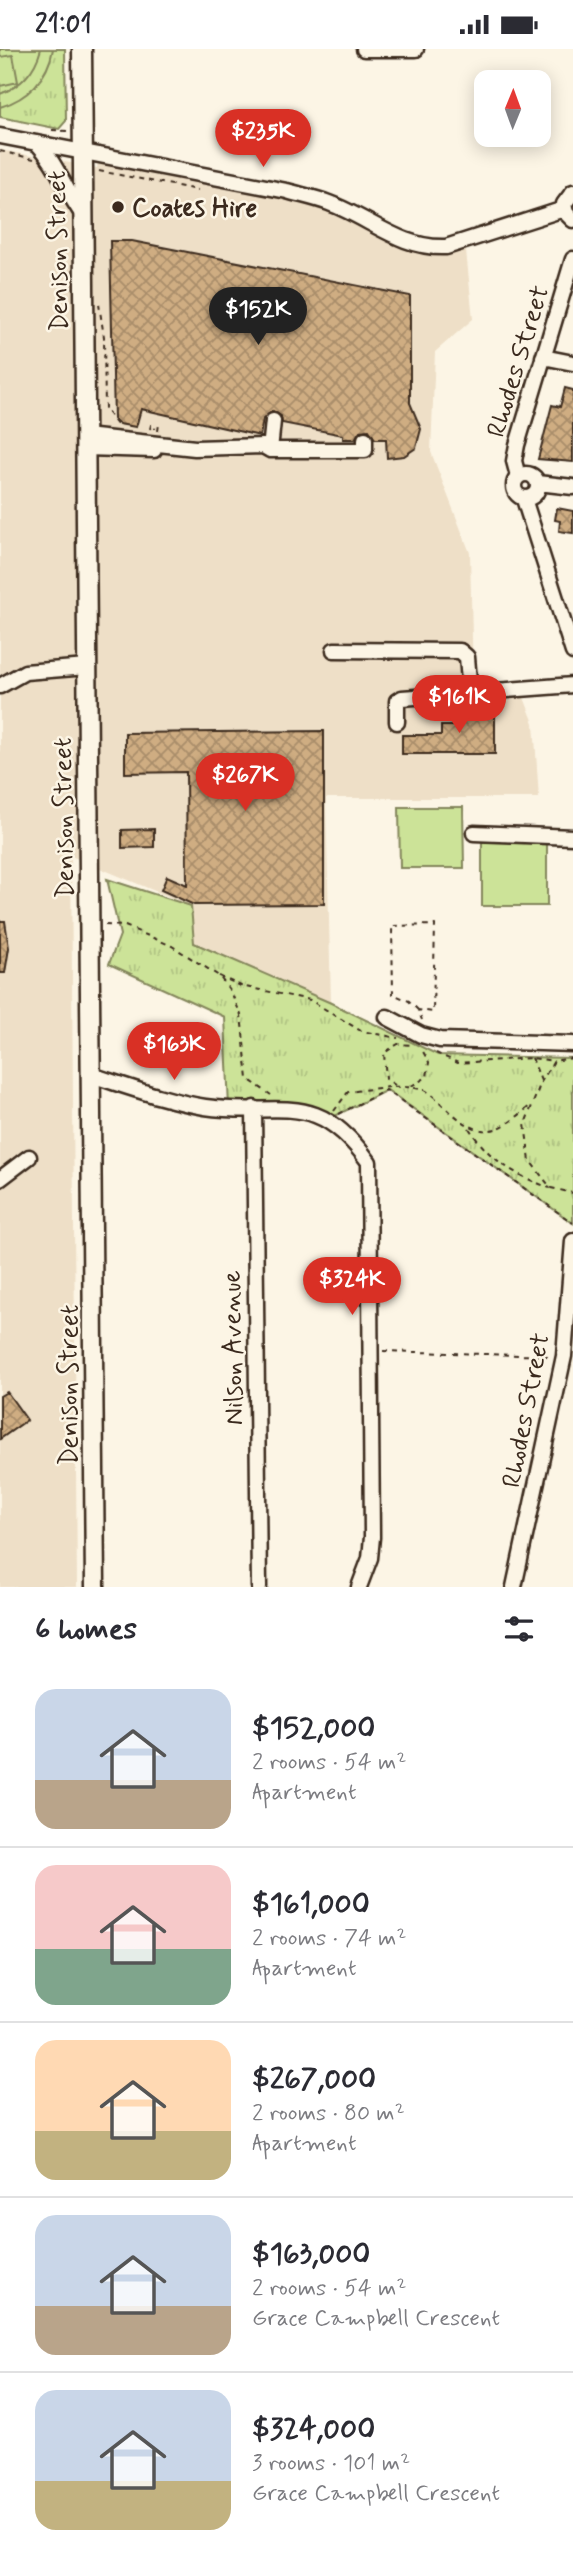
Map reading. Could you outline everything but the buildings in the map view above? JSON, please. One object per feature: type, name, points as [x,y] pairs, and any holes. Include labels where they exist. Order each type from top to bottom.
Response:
[{"type":"main road","name":"Denison Street","points":[[82,49],[95,1587]]},
{"type":"street","points":[[364,49],[416,49]]},
{"type":"street","points":[[0,136],[287,191],[330,203],[384,231],[428,248],[446,247],[568,214],[565,199],[573,192]]},
{"type":"street","points":[[37,143],[54,162],[67,194],[83,215]]},
{"type":"street","name":"Rhodes Street","points":[[518,476],[515,454],[573,259]]},
{"type":"street","points":[[543,358],[573,363]]},
{"type":"street","points":[[271,450],[273,422]]},
{"type":"street","points":[[85,442],[190,456],[259,456],[271,450],[365,450],[365,439]]},
{"type":"street","points":[[573,487],[538,483],[528,474],[518,476],[514,483],[514,491],[524,499],[573,652]]},
{"type":"street","points":[[524,499],[535,494],[538,483]]},
{"type":"street","points":[[334,650],[460,651],[467,657],[470,693]]},
{"type":"street","points":[[0,686],[25,673],[87,667]]},
{"type":"street","points":[[397,722],[399,699],[573,685]]},
{"type":"street","points":[[474,833],[573,837]]},
{"type":"street","points":[[387,1017],[421,1035],[440,1040],[573,1044]]},
{"type":"street","points":[[91,1075],[187,1104],[305,1109],[327,1120],[354,1141],[369,1161],[372,1537],[370,1558],[359,1587]]},
{"type":"street","name":"Nilson Avenue","points":[[254,1108],[259,1587]]},
{"type":"street","points":[[0,1179],[29,1157]]},
{"type":"street","name":"Rhodes Street","points":[[514,1587],[564,1356],[573,1241]]},
{"type":"path","points":[[52,130],[66,132],[69,126]]},
{"type":"path","points":[[0,151],[38,161]]},
{"type":"path","points":[[98,171],[198,190]]},
{"type":"path","points":[[99,299],[104,337],[105,409],[119,427]]},
{"type":"path","points":[[149,434],[151,425],[155,426],[154,433],[157,433],[159,424]]},
{"type":"path","points":[[105,925],[125,926],[172,946],[219,977],[232,992],[241,1015],[248,1079],[271,1094],[274,1109]]},
{"type":"path","points":[[418,1010],[433,1012],[435,925],[392,926],[393,994],[409,1001],[418,1010],[423,1024],[421,1035]]},
{"type":"path","points":[[396,1086],[386,1079],[384,1053],[398,1044],[420,1046],[429,1062],[427,1076],[409,1088]]},
{"type":"path","points":[[532,1058],[541,1082]]},
{"type":"path","points":[[551,1188],[530,1161],[525,1124],[541,1082],[554,1061],[573,1058]]},
{"type":"path","points":[[327,1120],[348,1092],[396,1086],[427,1091],[469,1128],[483,1150],[506,1168],[551,1188],[573,1193]]},
{"type":"path","points":[[327,1120],[386,1090],[573,1223]]},
{"type":"path","points":[[469,1128],[485,1132],[507,1126],[532,1104]]},
{"type":"path","points":[[370,1351],[564,1356]]},
{"type":"shaded area","points":[[0,150],[97,168],[100,153],[287,191],[412,244],[465,241],[473,319],[435,352],[431,452],[470,553],[473,681],[519,685],[534,723],[539,798],[326,798],[331,1003],[193,943],[191,906],[71,856],[77,1587],[0,1587]]},
{"type":"green space","points":[[0,49],[65,49],[66,121],[59,129],[0,117]]},
{"type":"green space","points":[[41,49],[53,49],[47,69],[41,78],[28,93],[0,107],[0,94],[27,77]]},
{"type":"green space","points":[[13,55],[18,82],[0,86],[0,57]]},
{"type":"green space","points":[[399,807],[463,807],[464,868],[400,868]]},
{"type":"green space","points":[[482,842],[547,842],[547,906],[482,906]]},
{"type":"green space","points":[[107,879],[191,906],[194,943],[331,1003],[438,1055],[573,1058],[573,1223],[387,1090],[327,1120],[229,1108],[225,1017],[109,964],[120,935]]},
{"type":"place","name":"Coates Hire","points":[[118,207]]}]
